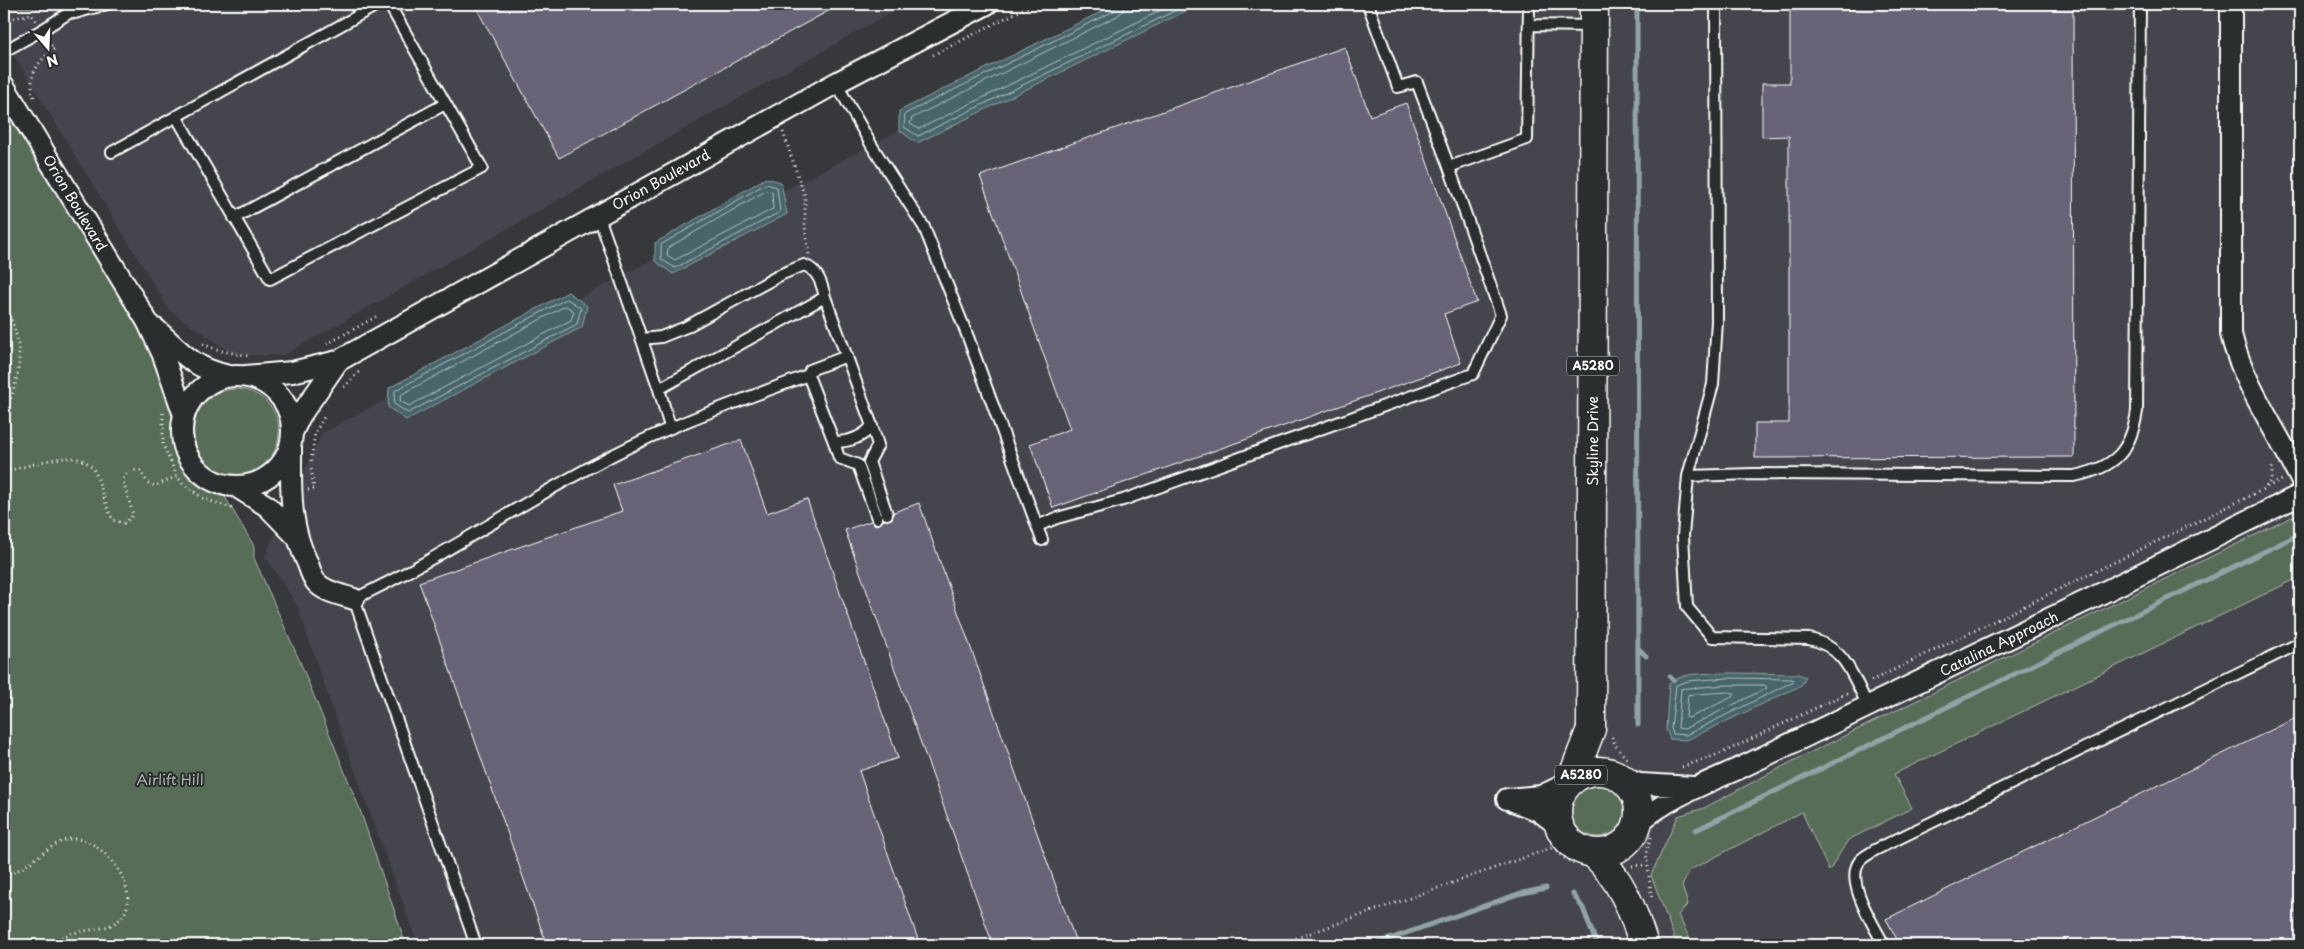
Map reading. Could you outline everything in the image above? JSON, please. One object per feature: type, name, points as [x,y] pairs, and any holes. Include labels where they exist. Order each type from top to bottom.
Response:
[{"type":"main road","name":"Skyline Drive","points":[[1569,782],[1591,729],[1594,15]]},
{"type":"main road","name":"Skyline Drive","points":[[1591,729],[1619,777]]},
{"type":"main road","name":"A5280","points":[[1644,912],[1594,853],[1582,850],[1556,836],[1557,805],[1561,794],[1569,782],[1590,771],[1603,771],[1619,777],[1632,790],[1637,800],[1641,830],[1631,868],[1644,912],[1644,945]]},
{"type":"main road","points":[[1594,853],[1604,853],[1614,849],[1641,830]]},
{"type":"street","name":"Orion Boulevard","points":[[147,321],[191,362],[208,371],[238,376],[292,372],[338,361],[598,214],[836,83],[988,4]]},
{"type":"street","points":[[2231,4],[2231,334],[2237,356],[2246,375],[2300,478]]},
{"type":"street","name":"Orion Boulevard","points":[[4,86],[147,321],[163,355],[184,414]]},
{"type":"street","name":"Orion Boulevard","points":[[292,437],[300,416],[338,361]]},
{"type":"street","points":[[292,437],[286,457],[277,469],[265,479],[252,485],[236,486],[220,484],[204,476],[192,464],[184,449],[181,432],[184,414],[196,393],[217,379],[238,376],[261,381],[274,389],[284,402],[291,416],[292,437],[291,494],[296,536],[316,582],[327,590],[354,599]]},
{"type":"street","points":[[236,486],[266,506],[296,536]]},
{"type":"street","name":"Catalina Approach","points":[[1641,830],[1661,806],[1695,787],[1740,768],[2090,600],[2300,495]]},
{"type":"street","name":"Catalina Approach","points":[[1619,777],[1640,784],[1695,787]]},
{"type":"street","points":[[1556,836],[1539,811],[1507,799],[1541,796],[1569,782]]},
{"type":"lane","points":[[4,51],[83,4]]},
{"type":"lane","points":[[67,15],[107,4]]},
{"type":"lane","points":[[355,4],[361,14]]},
{"type":"lane","points":[[112,152],[379,4]]},
{"type":"lane","points":[[176,116],[270,279],[482,168],[389,4]]},
{"type":"lane","points":[[1036,526],[1057,518],[1123,500],[1473,374],[1501,315],[1417,82],[1398,87],[1368,4]]},
{"type":"lane","points":[[1449,167],[1527,139],[1528,4]]},
{"type":"lane","points":[[1716,4],[1716,330],[1712,384],[1688,476],[1684,536],[1687,607],[1712,637],[1809,639],[1822,642],[1834,648],[1843,658],[1868,706]]},
{"type":"lane","points":[[1688,476],[1754,474],[2074,476],[2093,472],[2115,460],[2127,445],[2134,429],[2137,411],[2140,4]]},
{"type":"lane","points":[[1529,25],[1594,15]]},
{"type":"lane","points":[[836,83],[872,146],[924,227],[968,337],[1042,540]]},
{"type":"lane","points":[[234,218],[445,104]]},
{"type":"lane","points":[[598,214],[659,389],[670,427]]},
{"type":"lane","points":[[642,340],[661,338],[686,327],[782,274],[804,265],[812,268],[822,284],[878,445],[869,462],[882,516],[858,465],[839,458],[808,375]]},
{"type":"lane","points":[[659,389],[825,297]]},
{"type":"lane","points":[[476,945],[354,599],[404,575],[613,455],[670,427],[808,375],[810,370],[847,356]]},
{"type":"lane","points":[[834,442],[844,442],[865,434],[872,426]]},
{"type":"lane","points":[[1884,945],[1861,898],[1854,878],[1859,861],[1884,846],[2300,643]]},
{"type":"path","points":[[925,59],[976,35],[1032,4]]},
{"type":"path","points":[[4,18],[16,18],[32,14]]},
{"type":"path","points":[[783,132],[805,197],[805,227],[812,268]]},
{"type":"path","points":[[4,301],[17,339],[20,362],[14,391],[4,416]]},
{"type":"path","points":[[340,392],[363,369]]},
{"type":"path","points":[[164,411],[163,445],[177,476],[184,484],[204,499],[237,510]]},
{"type":"path","points":[[314,489],[311,468],[312,449],[315,433],[327,411]]},
{"type":"path","points":[[4,472],[19,470],[58,458],[69,457],[83,460],[89,464],[96,474],[113,520],[124,523],[133,514],[123,481],[127,473],[131,471],[140,472],[148,484],[155,486],[177,476]]},
{"type":"path","points":[[1894,670],[2093,573]]},
{"type":"path","points":[[1679,768],[1722,753],[1824,704]]},
{"type":"path","points":[[4,742],[10,758],[10,767],[4,781]]},
{"type":"path","points":[[1641,830],[1648,844],[1644,912]]},
{"type":"path","points":[[1277,945],[1556,836]]},
{"type":"path","points":[[4,875],[20,870],[59,843],[72,838],[85,841],[99,848],[118,869],[128,896],[125,912],[121,918],[111,925],[68,935],[46,945]]},
{"type":"shaded area","points":[[4,4],[906,4],[284,355],[236,356],[170,311],[4,39]]},
{"type":"shaded area","points":[[1140,4],[2300,4],[2300,945],[418,945],[331,705],[298,607],[265,556],[322,433]]},
{"type":"green space","points":[[5,4],[50,4],[39,8],[8,7]]},
{"type":"green space","name":"Airlift Hill","points":[[4,103],[140,329],[178,416],[185,451],[192,468],[221,490],[254,546],[254,558],[301,664],[359,807],[406,945],[4,945]]},
{"type":"green space","points":[[236,389],[253,392],[267,401],[276,415],[279,432],[276,449],[267,463],[253,472],[236,475],[219,472],[205,463],[196,449],[193,432],[196,415],[205,401],[219,392]]},
{"type":"green space","points":[[2300,513],[2300,577],[1894,774],[1912,808],[1848,840],[1829,871],[1802,812],[1690,870],[1682,886],[1688,904],[1678,915],[1693,945],[1677,945],[1651,875],[1678,816],[1704,808],[1793,761]]},
{"type":"green space","points":[[1598,783],[1608,785],[1617,791],[1623,800],[1625,810],[1623,820],[1617,829],[1608,835],[1598,837],[1588,835],[1579,829],[1573,820],[1571,810],[1573,800],[1579,791],[1588,785]]},
{"type":"water","points":[[1117,4],[1200,4],[917,143],[899,130],[899,111]]},
{"type":"water","points":[[766,178],[781,182],[787,214],[673,274],[655,261],[655,243]]},
{"type":"water","points":[[568,292],[587,306],[582,327],[406,420],[388,407],[389,388]]},
{"type":"water","points":[[1729,673],[1798,674],[1806,677],[1800,686],[1687,740],[1670,739],[1666,729],[1669,684],[1689,675]]},
{"type":"building","points":[[474,4],[841,4],[559,158]]},
{"type":"building","points":[[1790,4],[2073,4],[2074,457],[1755,458],[1755,423],[1789,423],[1789,136],[1762,137],[1762,83],[1790,83]]},
{"type":"building","points":[[1345,47],[1370,116],[1406,103],[1477,302],[1444,314],[1461,363],[1053,508],[1030,444],[1070,429],[980,176]]},
{"type":"building","points":[[741,440],[767,513],[807,499],[898,758],[859,771],[920,945],[547,945],[419,582],[622,511],[613,485]]},
{"type":"building","points":[[919,503],[1077,945],[993,945],[845,530],[871,521],[875,525],[880,524],[884,520],[892,519],[894,512]]},
{"type":"building","points":[[2300,716],[2300,945],[1900,945],[1886,919]]},
{"type":"waterway","points":[[1637,4],[1638,725]]},
{"type":"waterway","points":[[1696,830],[2300,534]]},
{"type":"waterway","points":[[1638,648],[1646,656]]},
{"type":"waterway","points":[[1670,677],[1673,680]]},
{"type":"waterway","points":[[1372,945],[1518,894],[1546,888]]},
{"type":"waterway","points":[[1573,894],[1583,908],[1597,945]]}]
